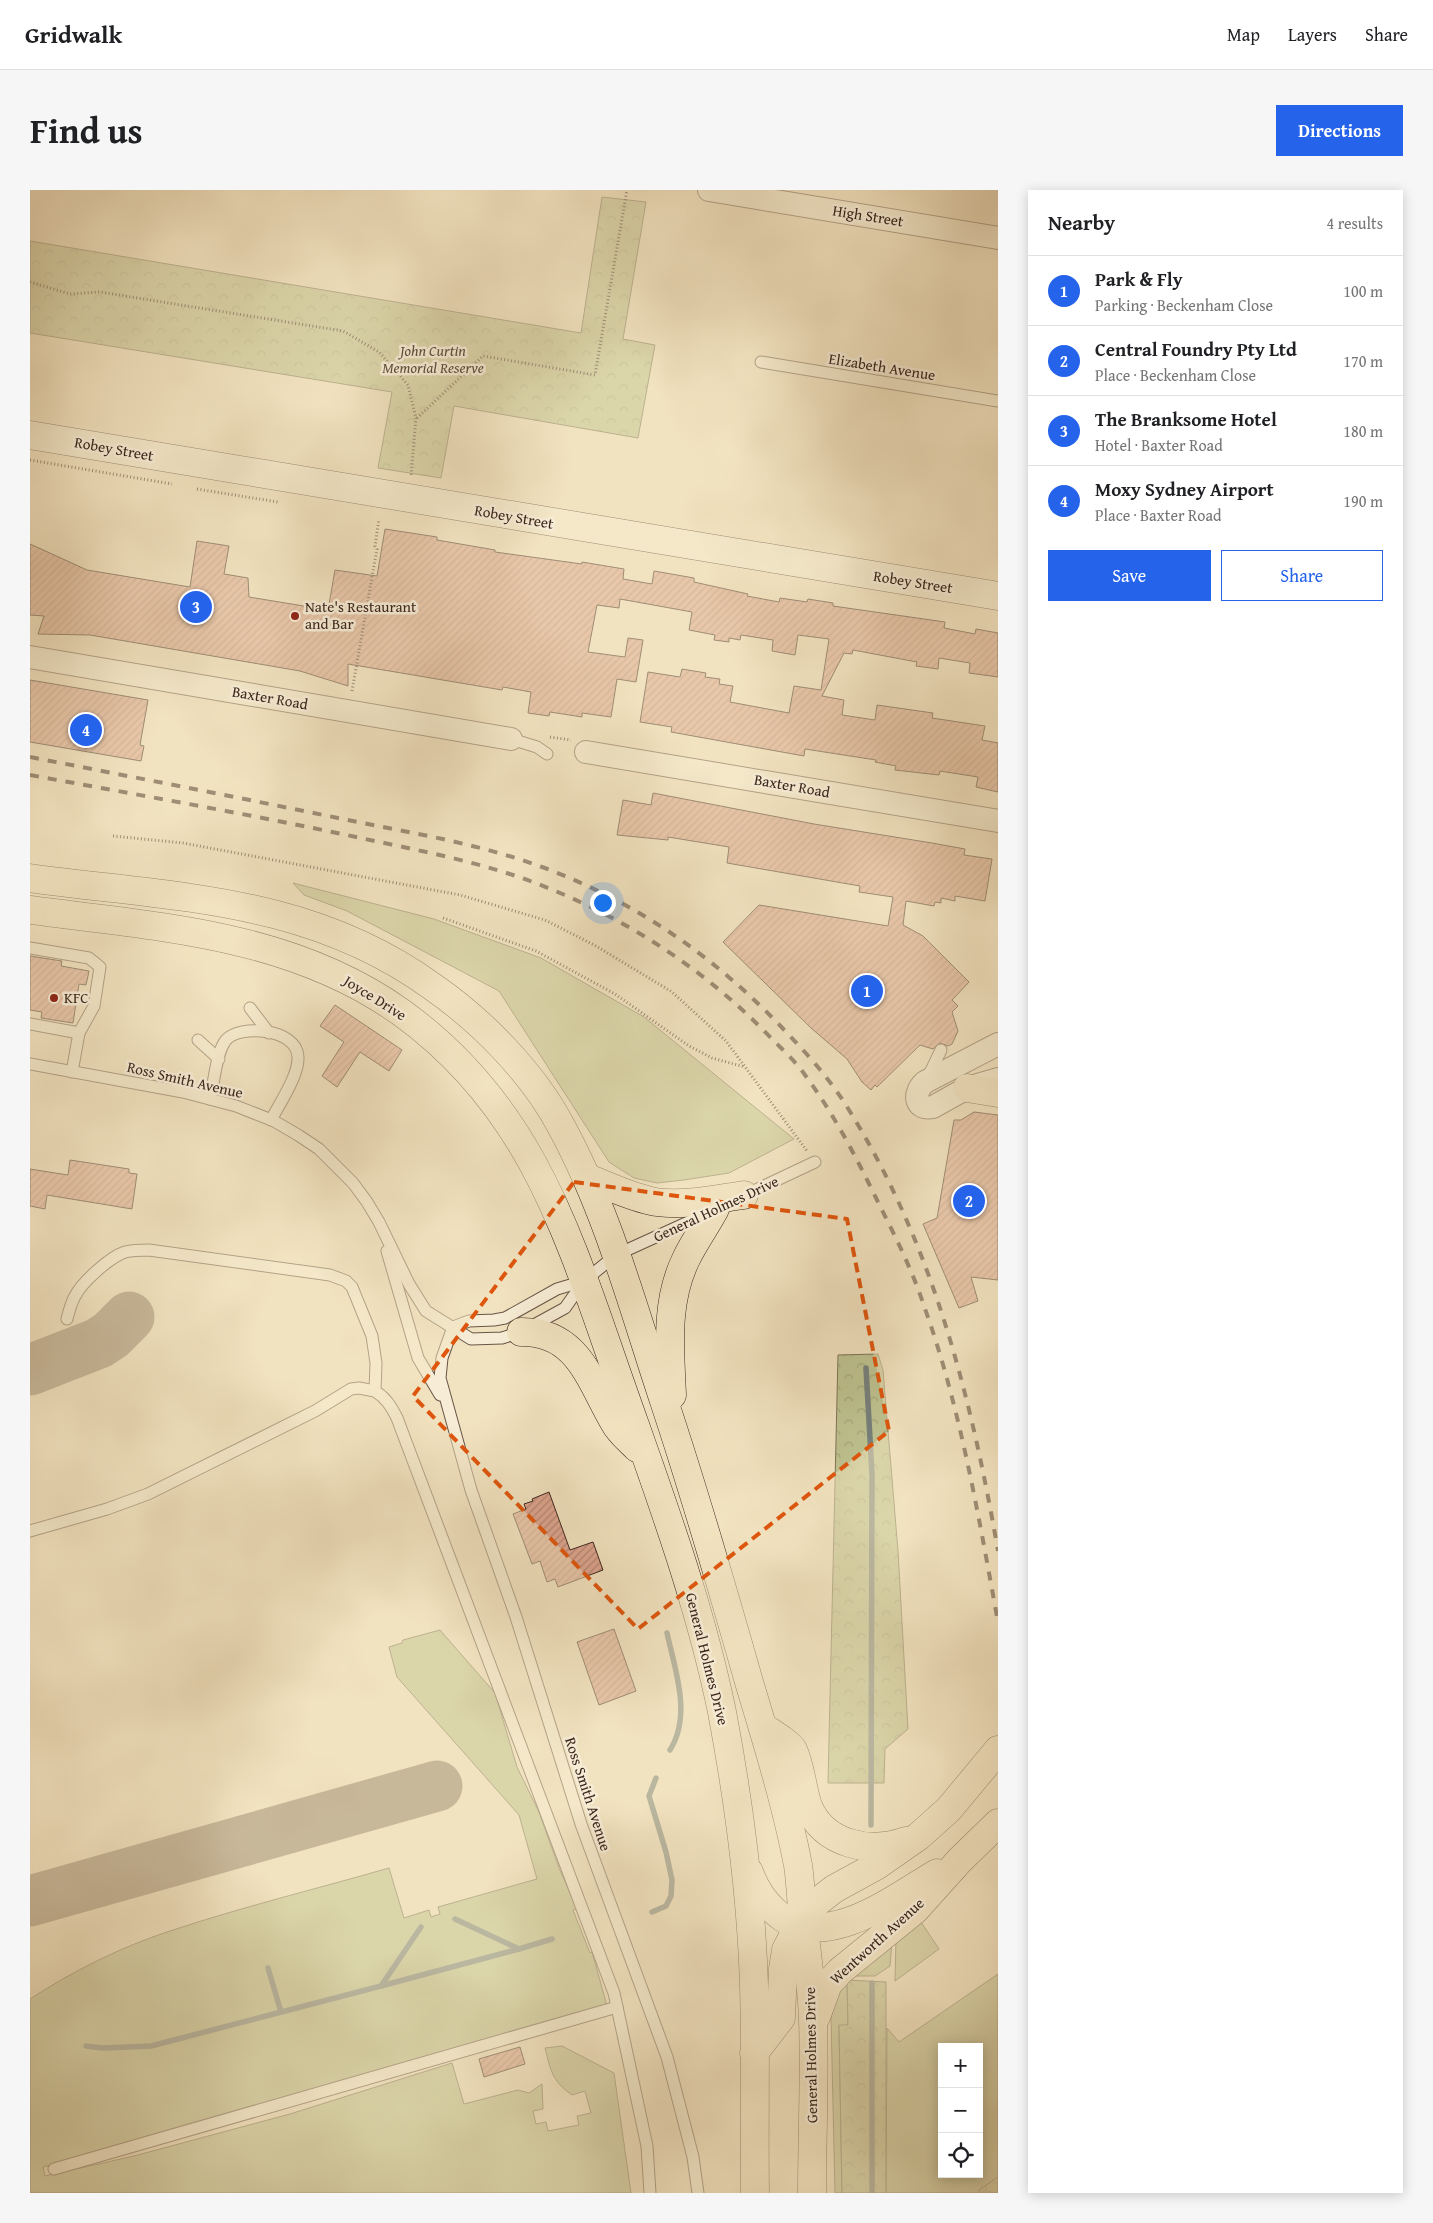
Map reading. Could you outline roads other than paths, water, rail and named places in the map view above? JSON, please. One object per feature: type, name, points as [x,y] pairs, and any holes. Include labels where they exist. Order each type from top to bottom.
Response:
[{"type":"main road","points":[[30,878],[182,896],[251,907],[314,925],[349,938],[379,953],[433,986],[464,1010],[503,1049],[549,1106],[561,1125],[587,1178],[656,1202],[679,1203],[744,1195]]},
{"type":"main road","name":"Joyce Drive","points":[[30,910],[208,934],[279,951],[340,976],[401,1012],[446,1049],[478,1081],[519,1138],[536,1166],[551,1198],[584,1281]]},
{"type":"main road","points":[[967,1088],[998,1093]]},
{"type":"main road","name":"General Holmes Drive","points":[[587,1178],[616,1255],[674,1429],[713,1555],[783,1800],[798,1869],[801,1923],[813,2026],[812,2193]]},
{"type":"main road","points":[[674,1429],[669,1333],[674,1293],[686,1258],[715,1209]]},
{"type":"main road","name":"General Holmes Drive","points":[[584,1281],[677,1544],[708,1654],[731,1762],[744,1856],[754,1984],[755,2193]]},
{"type":"main road","points":[[521,1332],[535,1332],[554,1338],[571,1350],[590,1376],[615,1424],[647,1459]]},
{"type":"main road","points":[[762,1727],[792,1749],[809,1807],[817,1821],[831,1834],[844,1841],[867,1848],[886,1847],[919,1836]]},
{"type":"main road","points":[[978,1775],[998,1735]]},
{"type":"main road","points":[[801,1923],[816,1903],[834,1889],[876,1866],[919,1836],[949,1809],[998,1750]]},
{"type":"main road","name":"Wentworth Avenue","points":[[813,2026],[828,1984],[856,1957],[914,1910],[960,1860],[998,1823]]},
{"type":"main road","points":[[744,1856],[755,1887],[768,1906],[783,1918],[814,1928],[834,1926],[865,1915],[960,1860]]},
{"type":"main road","name":"General Holmes Drive","points":[[754,2052],[781,2018],[783,1969],[786,1950],[801,1923]]},
{"type":"street","name":"High Street","points":[[709,190],[998,238]]},
{"type":"street","name":"Robey Street","points":[[30,435],[998,596]]},
{"type":"street","name":"Baxter Road","points":[[30,657],[511,739]]},
{"type":"street","name":"Baxter Road","points":[[586,752],[998,821]]},
{"type":"street","points":[[998,1044],[925,1082],[917,1090],[917,1098],[921,1105],[929,1108],[967,1088],[998,1079]]},
{"type":"lane","name":"Elizabeth Avenue","points":[[761,362],[998,401]]},
{"type":"lane","points":[[511,739],[537,748],[547,754]]},
{"type":"lane","points":[[30,948],[89,958],[100,967],[94,1006],[79,1033],[72,1072]]},
{"type":"lane","points":[[250,1008],[269,1033]]},
{"type":"lane","points":[[30,1024],[79,1033]]},
{"type":"lane","points":[[210,1099],[224,1042],[236,1032],[269,1033],[286,1036],[297,1049],[298,1056],[294,1074],[271,1120]]},
{"type":"lane","points":[[198,1040],[219,1059]]},
{"type":"lane","points":[[925,1082],[941,1050]]},
{"type":"lane","name":"Ross Smith Avenue","points":[[30,1064],[183,1092],[236,1106],[271,1120],[318,1149],[353,1184],[379,1222],[409,1284],[426,1311],[471,1339],[502,1338],[521,1332],[565,1308],[584,1281]]},
{"type":"lane","name":"General Holmes Drive","points":[[616,1255],[815,1162]]},
{"type":"lane","name":"Ross Smith Avenue","points":[[379,1222],[418,1358],[446,1405]]},
{"type":"lane","points":[[67,1319],[75,1296],[85,1283],[114,1258],[125,1252],[136,1250],[149,1250],[330,1275],[346,1281],[352,1287],[372,1336],[376,1363],[375,1391]]},
{"type":"lane","points":[[453,1327],[469,1321],[505,1318],[557,1289],[584,1281],[616,1255]]},
{"type":"lane","name":"Ross Smith Avenue","points":[[453,1327],[440,1368],[440,1378],[446,1405],[476,1508],[516,1617],[581,1824],[667,2057],[694,2157],[698,2193]]},
{"type":"lane","points":[[30,1531],[148,1494],[315,1411],[351,1389],[360,1388],[375,1391],[391,1405],[614,1993],[647,2146],[650,2193]]},
{"type":"lane","points":[[54,2169],[616,2006]]},
{"type":"waterway","points":[[866,1368],[872,1474],[871,1825]]},
{"type":"waterway","points":[[667,1633],[680,1692],[681,1707],[677,1736],[670,1750]]},
{"type":"waterway","points":[[652,1912],[666,1906],[671,1896],[672,1880],[666,1852],[649,1796],[656,1778]]},
{"type":"waterway","points":[[381,1986],[519,1949],[455,1919]]},
{"type":"waterway","points":[[86,2046],[103,2048],[151,2046],[381,1986],[421,1927]]},
{"type":"waterway","points":[[519,1949],[552,1939]]},
{"type":"waterway","points":[[268,1968],[281,2012]]},
{"type":"waterway","points":[[872,1983],[872,2193]]},
{"type":"railway","points":[[30,757],[415,833],[492,851],[578,881],[612,898],[675,936],[734,981],[788,1034],[828,1080],[849,1110],[878,1161],[904,1214],[926,1268],[945,1323],[961,1379],[975,1436],[998,1551]]},
{"type":"railway","points":[[30,775],[315,829],[425,852],[517,876],[571,898],[633,930],[663,948],[720,990],[789,1056],[816,1090],[853,1152],[908,1265],[937,1344],[958,1422],[976,1503],[998,1622]]},
{"type":"place","name":"The Branksome Hotel","points":[[196,607]]},
{"type":"place","name":"Nate's Restaurant and Bar","points":[[295,616]]},
{"type":"place","name":"Moxy Sydney Airport","points":[[86,730]]},
{"type":"place","name":"Park & Fly","points":[[867,991]]},
{"type":"place","name":"KFC","points":[[54,998]]},
{"type":"place","name":"Central Foundry Pty Ltd","points":[[969,1201]]},
{"type":"park label","name":"John Curtin Memorial Reserve","points":[[433,360]]}]
